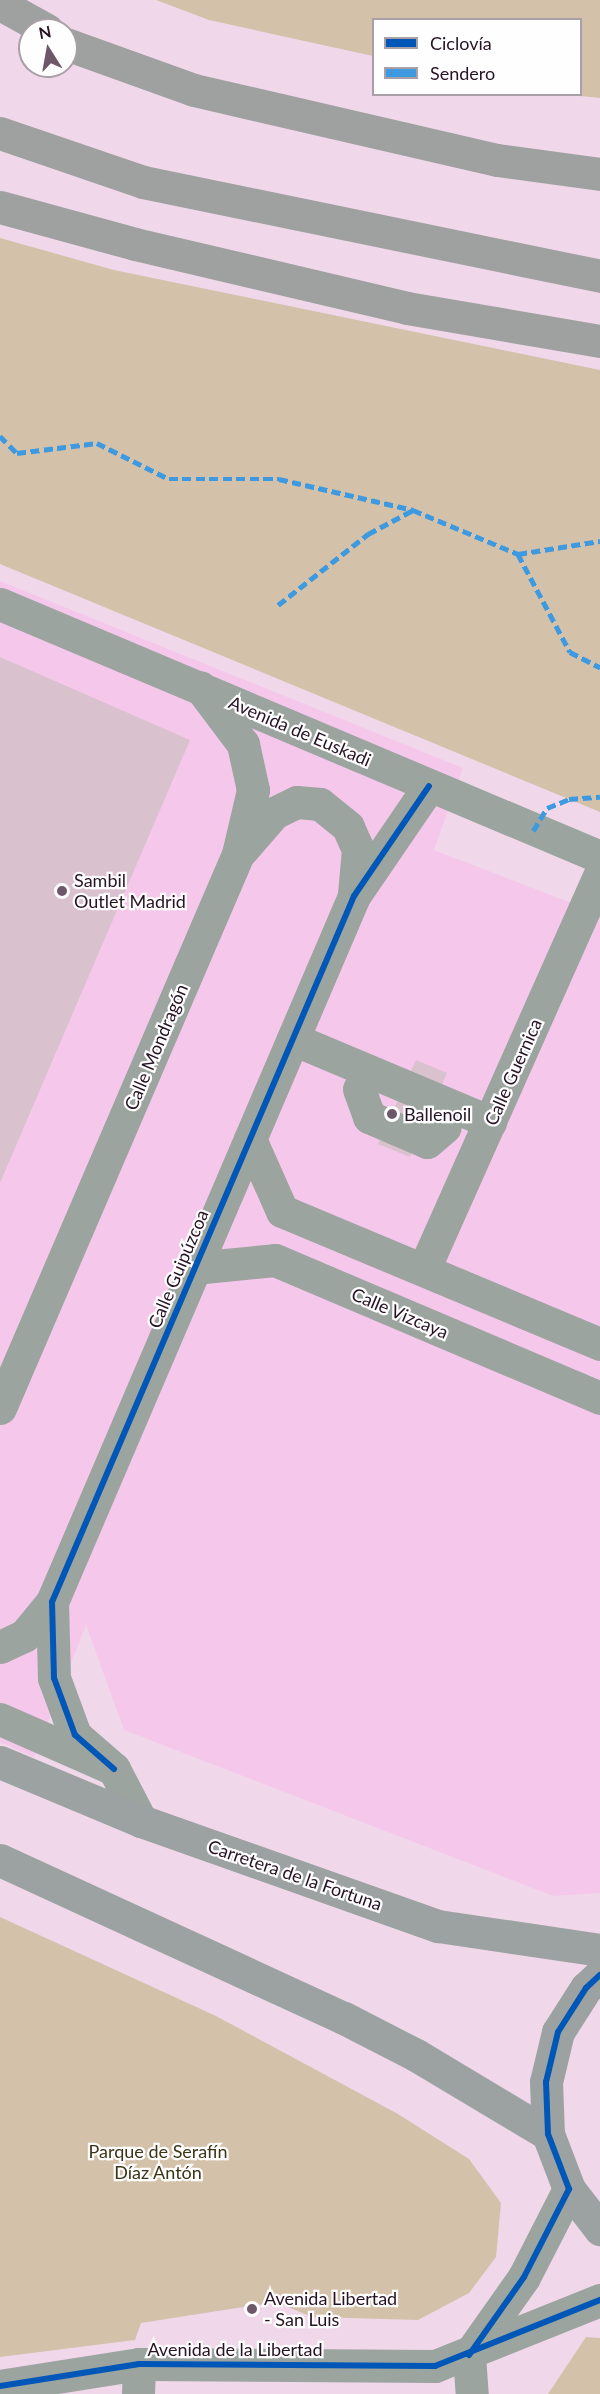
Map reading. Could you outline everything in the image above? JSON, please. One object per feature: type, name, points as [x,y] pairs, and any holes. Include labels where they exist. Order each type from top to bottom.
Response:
[{"type":"highway","points":[[0,4],[25,18]]},
{"type":"highway","points":[[0,24],[18,29]]},
{"type":"highway","points":[[78,47],[194,90],[497,160],[600,174]]},
{"type":"highway","points":[[0,133],[143,182],[600,276]]},
{"type":"highway","points":[[0,207],[135,244],[407,308],[600,341]]},
{"type":"main road","name":"Carretera de la Fortuna","points":[[0,1761],[141,1821],[438,1926],[600,1950]]},
{"type":"main road","points":[[0,1860],[406,2050],[548,2134]]},
{"type":"main road","points":[[600,1975],[586,1988],[558,2032],[546,2082],[548,2134],[569,2189],[600,2229]]},
{"type":"street","name":"Avenida de Euskadi","points":[[0,604],[600,857]]},
{"type":"street","name":"Calle Mondragón","points":[[0,1408],[238,854],[253,790],[243,744],[200,687]]},
{"type":"street","name":"Calle Guipúzcoa","points":[[114,1769],[75,1735],[54,1678],[52,1602],[354,896],[429,786]]},
{"type":"street","points":[[238,854],[274,813],[297,802],[320,804],[348,827],[358,849],[354,896]]},
{"type":"street","name":"Calle Guernica","points":[[424,1269],[467,1120],[600,874]]},
{"type":"street","points":[[293,1039],[354,1076],[467,1120]]},
{"type":"street","points":[[354,1076],[369,1117],[427,1142],[467,1120]]},
{"type":"street","points":[[250,1139],[282,1211],[600,1344]]},
{"type":"street","name":"Calle Vizcaya","points":[[194,1268],[275,1260],[600,1398]]},
{"type":"street","points":[[0,1647],[24,1636],[52,1602]]},
{"type":"street","points":[[0,1719],[114,1769],[141,1821]]},
{"type":"street","points":[[472,2394],[469,2355],[524,2277],[569,2189]]},
{"type":"street","name":"Avenida de la Libertad","points":[[0,2386],[435,2366],[469,2355],[600,2300]]},
{"type":"shaded area","points":[[0,581],[463,768],[434,850],[600,914],[600,1893],[553,1896],[124,1730],[86,1625],[34,1757],[0,1742]]},
{"type":"green space","points":[[156,0],[600,0],[600,98],[581,96],[582,18],[372,18],[372,56],[209,20]]},
{"type":"green space","points":[[0,238],[114,270],[600,370],[600,812],[0,564]]},
{"type":"green space","name":"Parque de Serafín Díaz Antón","points":[[0,1917],[216,2016],[398,2114],[469,2159],[501,2203],[496,2257],[469,2293],[418,2320],[312,2317],[276,2302],[141,2323],[135,2340],[0,2357]]},
{"type":"green space","points":[[586,2337],[600,2338],[600,2394],[548,2394]]},
{"type":"building","name":"Sambil Outlet Madrid","points":[[0,657],[190,740],[0,1183]]},
{"type":"building","points":[[416,1060],[447,1073],[410,1157],[378,1144]]},
{"type":"marked path","points":[[0,436],[17,453],[97,443],[169,479],[279,479],[413,510],[518,554],[570,652],[600,667]]},
{"type":"marked path","points":[[278,605],[368,534],[413,510]]},
{"type":"marked path","points":[[518,554],[600,541]]},
{"type":"marked path","points":[[533,831],[547,808],[569,799],[600,797]]},
{"type":"cycle path","points":[[114,1769],[75,1735],[54,1678],[52,1602],[354,896],[429,786]]},
{"type":"cycle path","points":[[469,2355],[524,2277],[569,2189],[548,2134],[546,2082],[558,2032],[586,1988],[600,1975]]},
{"type":"cycle path","points":[[0,2386],[139,2364],[435,2366],[600,2300]]},
{"type":"place","name":"Sambil Outlet Madrid","points":[[62,891]]},
{"type":"place","name":"Ballenoil","points":[[392,1114]]},
{"type":"place","name":"Avenida Libertad - San Luis","points":[[252,2309]]}]
